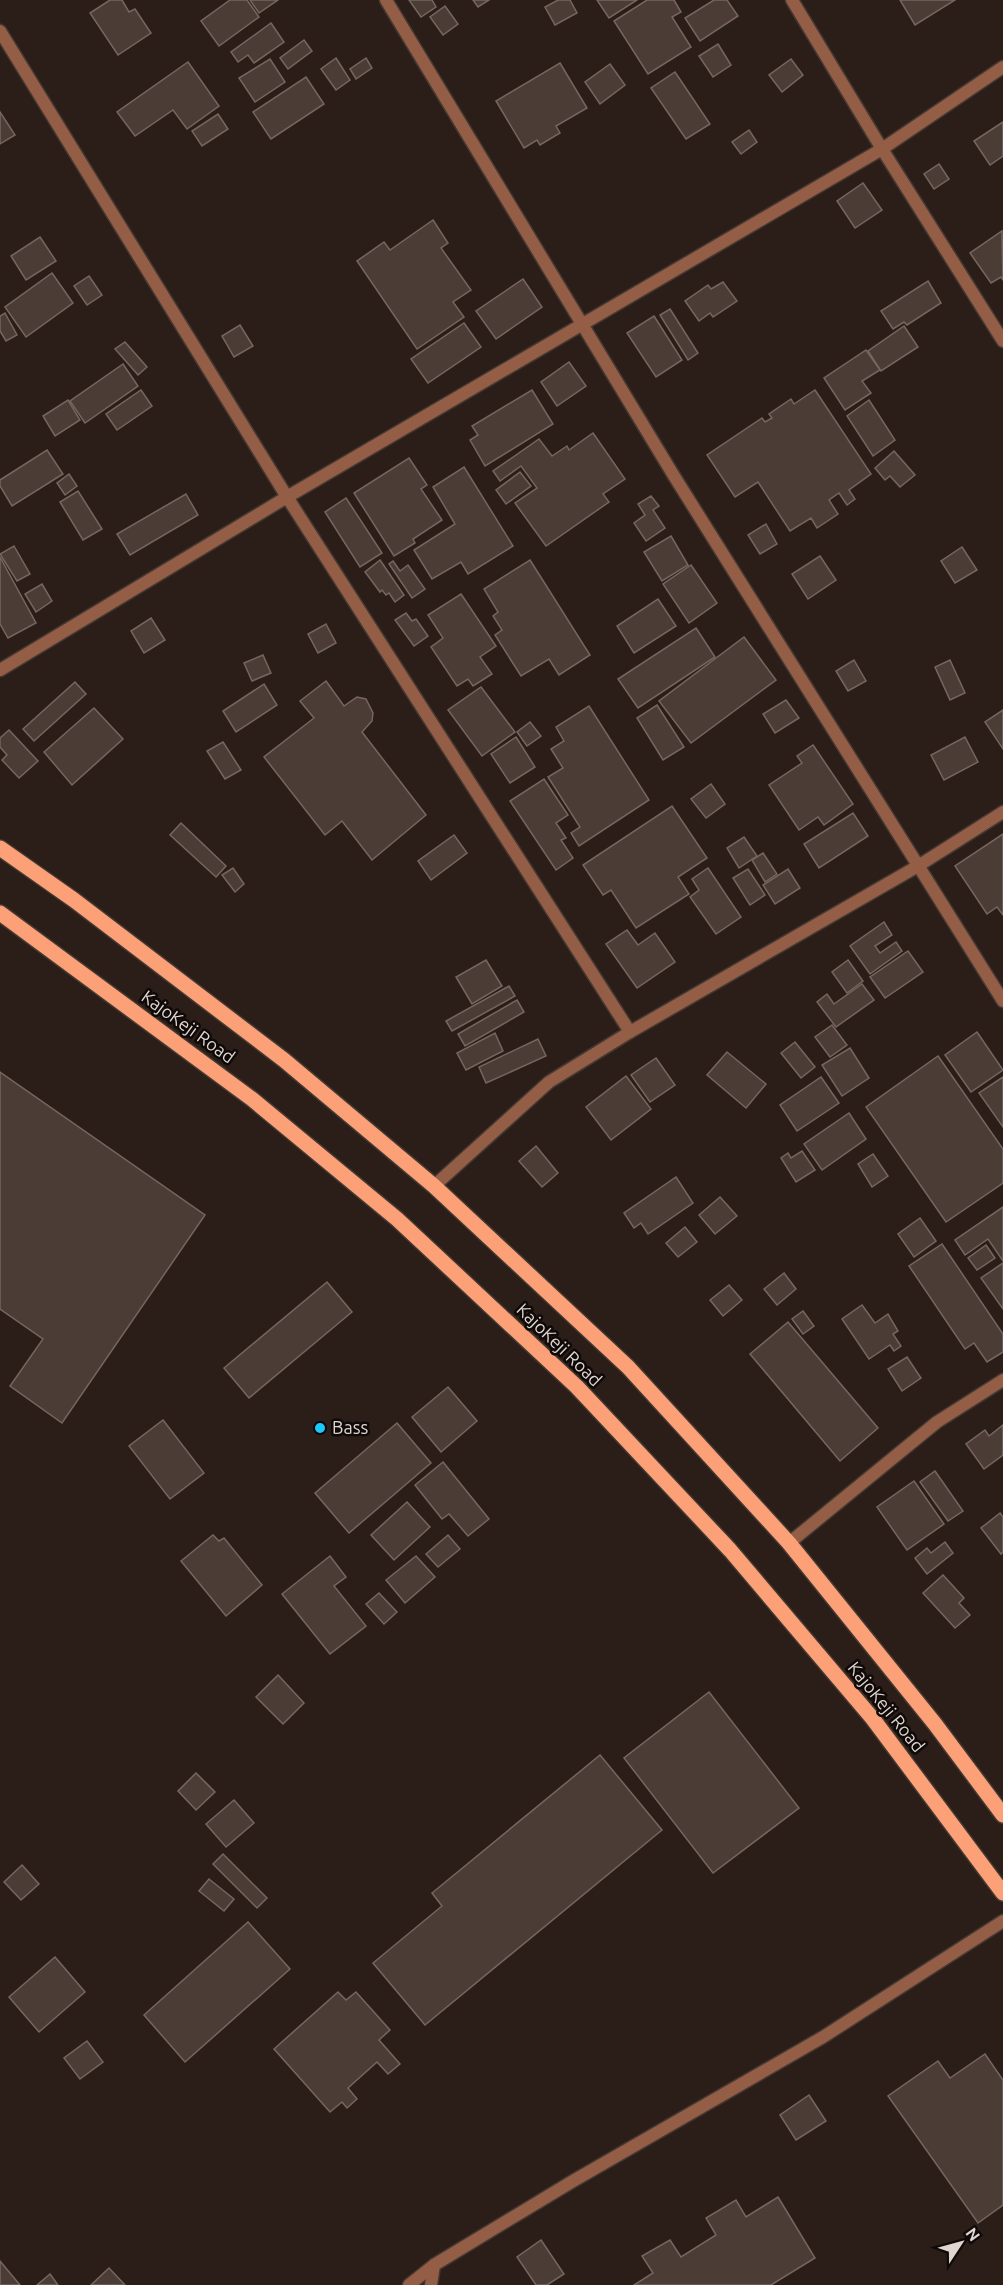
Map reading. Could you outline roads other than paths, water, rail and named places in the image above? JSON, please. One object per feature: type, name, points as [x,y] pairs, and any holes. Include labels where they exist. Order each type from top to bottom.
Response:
[{"type":"main road","name":"KajoKeji Road","points":[[0,848],[74,900],[284,1060],[434,1186],[628,1367],[789,1543],[935,1724],[1003,1815]]},
{"type":"main road","name":"KajoKeji Road","points":[[0,913],[252,1099],[397,1219],[577,1387],[729,1550],[873,1719],[1003,1893]]},
{"type":"street","points":[[386,0],[583,326],[1003,1001]]},
{"type":"street","points":[[792,0],[882,149],[1003,341]]},
{"type":"street","points":[[0,31],[287,497],[630,1032]]},
{"type":"street","points":[[2,665],[882,149],[1003,67]]},
{"type":"street","points":[[434,1186],[549,1082],[630,1032],[918,866],[1003,812]]},
{"type":"street","points":[[789,1543],[937,1422],[1003,1380]]},
{"type":"street","points":[[409,2285],[434,2265],[573,2181],[823,2037],[1003,1921]]},
{"type":"street","points":[[431,2285],[434,2265]]},
{"type":"place","name":"Bass","points":[[320,1428]]}]
